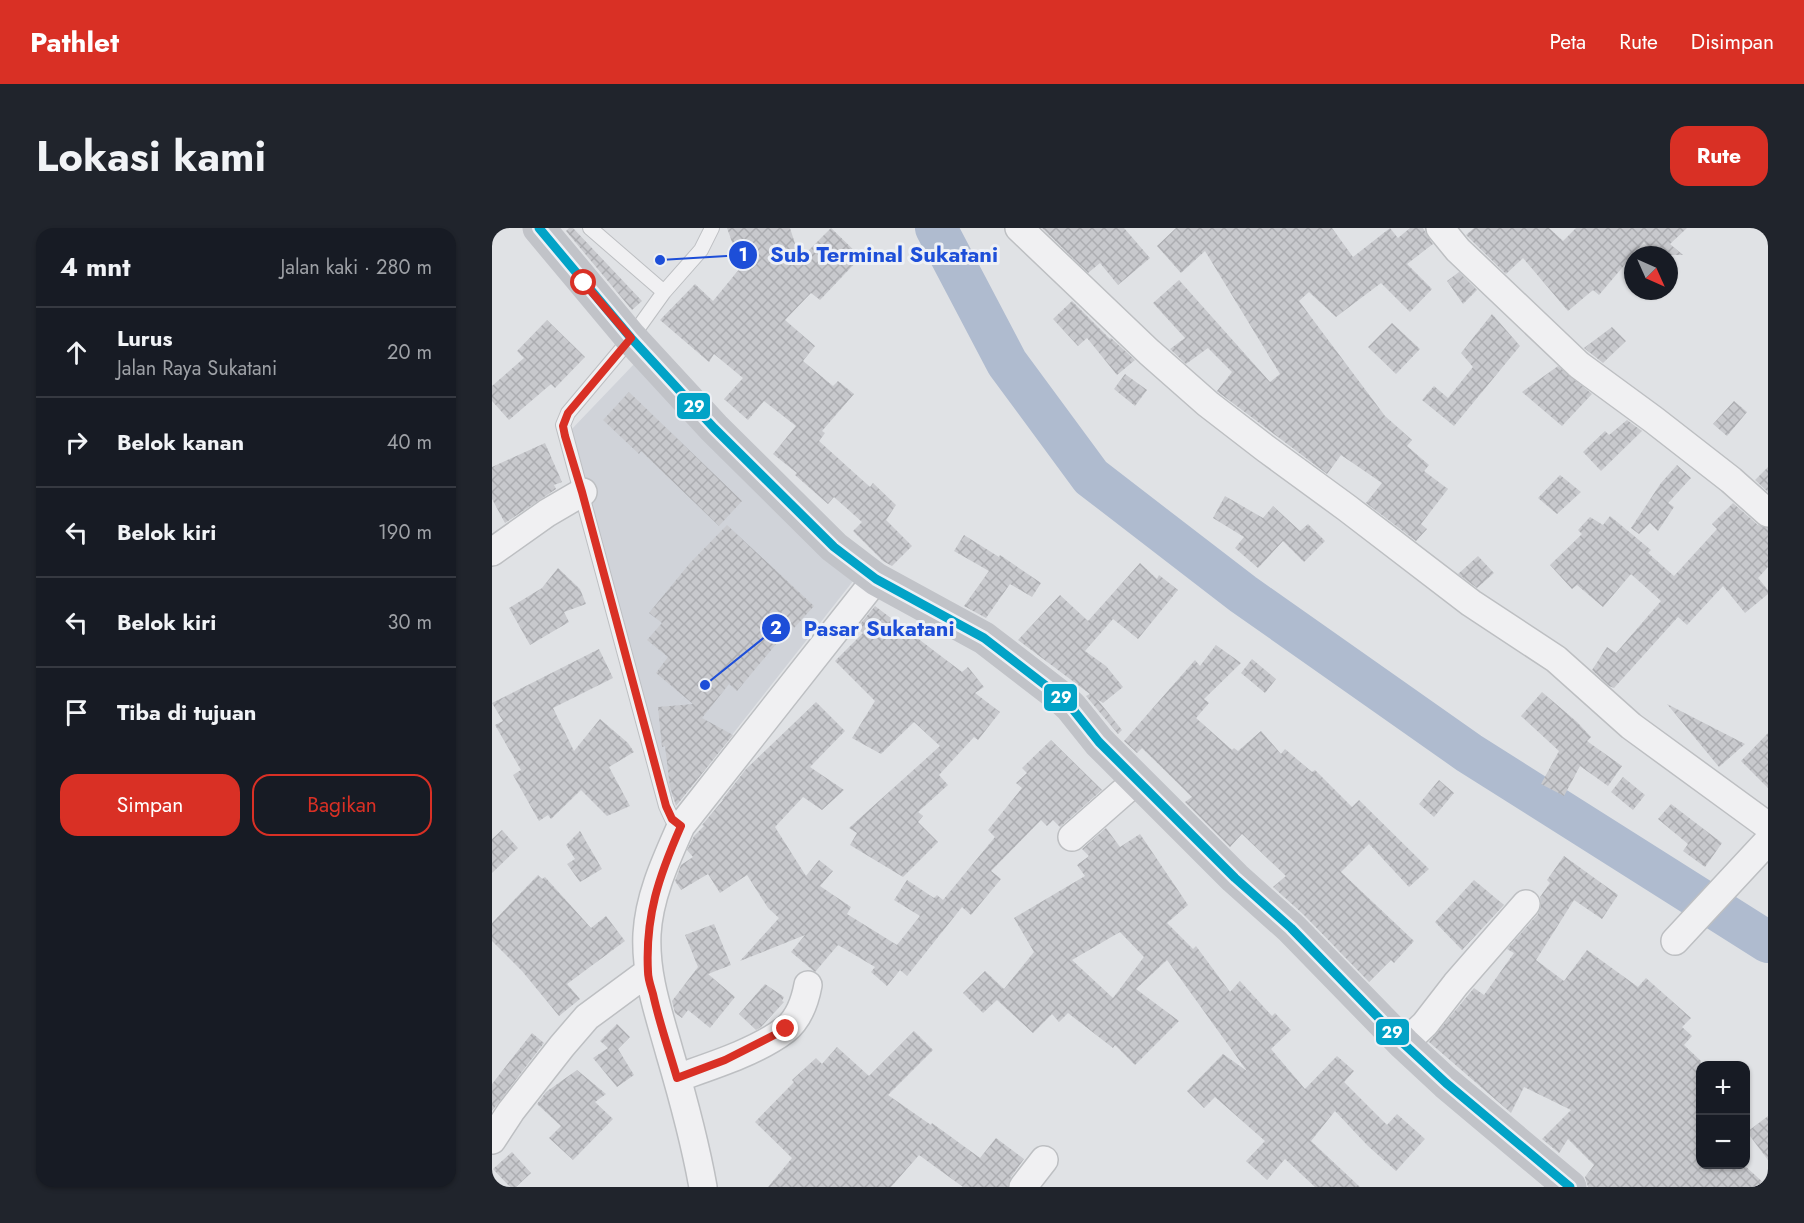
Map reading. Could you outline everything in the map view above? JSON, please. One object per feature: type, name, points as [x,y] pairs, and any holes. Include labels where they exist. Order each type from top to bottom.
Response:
[{"type":"main road","points":[[538,228],[631,338],[714,428],[834,547],[876,579],[984,638],[1058,695],[1071,707],[1099,742],[1235,878],[1291,928],[1404,1044],[1446,1083],[1570,1187]]},
{"type":"street","points":[[1019,228],[1149,352],[1208,404],[1471,603],[1556,659],[1631,726],[1768,826]]},
{"type":"street","points":[[1440,228],[1458,250],[1579,365],[1731,480],[1768,513]]},
{"type":"street","points":[[492,552],[547,513],[582,492]]},
{"type":"street","points":[[703,1187],[694,1139],[648,972],[647,933],[654,898],[664,866],[681,826],[876,579]]},
{"type":"street","points":[[1072,837],[1137,780]]},
{"type":"street","points":[[1675,941],[1768,841]]},
{"type":"street","points":[[1404,1044],[1425,1024],[1456,984],[1526,904]]},
{"type":"street","points":[[492,1140],[511,1111],[587,1017],[648,972]]},
{"type":"street","points":[[677,1078],[734,1056],[786,1029],[800,1011],[808,985]]},
{"type":"street","points":[[1023,1187],[1044,1160]]},
{"type":"lane","points":[[590,228],[664,292]]},
{"type":"lane","points":[[681,826],[672,819],[666,806],[563,426],[568,413],[631,338],[664,292],[701,250],[712,228]]},
{"type":"shaded area","points":[[636,362],[857,576],[680,801],[668,794],[569,432]]},
{"type":"building","points":[[573,228],[642,301],[632,310],[566,231]]},
{"type":"building","points":[[727,228],[790,228],[800,259],[831,228],[861,257],[820,300],[811,293],[785,320],[815,346],[803,361],[833,386],[838,381],[854,394],[822,431],[825,433],[819,441],[870,487],[873,483],[896,505],[886,520],[912,546],[892,566],[883,561],[853,531],[862,522],[834,497],[828,504],[795,475],[797,473],[773,454],[796,426],[764,401],[748,420],[724,399],[743,378],[714,354],[709,362],[660,320],[695,284],[713,301],[741,267]]},
{"type":"building","points":[[1042,228],[1124,228],[1150,258],[1118,285],[1100,263],[1088,273]]},
{"type":"building","points":[[1176,228],[1332,228],[1353,257],[1390,228],[1398,238],[1410,228],[1423,228],[1433,244],[1407,264],[1432,289],[1410,312],[1381,283],[1336,317],[1309,292],[1299,301],[1385,416],[1412,440],[1407,446],[1429,465],[1424,471],[1448,489],[1421,524],[1427,529],[1416,541],[1366,503],[1382,483],[1341,455],[1327,474],[1217,391],[1232,372],[1208,348],[1186,364],[1170,349],[1185,338],[1153,303],[1179,280],[1270,382],[1280,374],[1205,251],[1181,273],[1157,246]]},
{"type":"building","points":[[1474,228],[1549,228],[1563,241],[1576,228],[1687,228],[1670,244],[1672,246],[1647,246],[1644,242],[1641,246],[1624,246],[1624,266],[1599,295],[1593,290],[1568,311],[1523,258],[1506,274],[1466,235]]},
{"type":"building","points":[[1459,272],[1477,290],[1463,304],[1447,281]]},
{"type":"building","points":[[1072,301],[1135,360],[1117,375],[1087,338],[1078,346],[1053,319]]},
{"type":"building","points":[[1492,314],[1520,346],[1454,426],[1422,400],[1434,386],[1448,398],[1473,367],[1461,353]]},
{"type":"building","points":[[547,320],[585,357],[555,388],[551,384],[509,420],[492,401],[492,386],[524,358],[517,351]]},
{"type":"building","points":[[1392,323],[1420,349],[1396,374],[1368,347]]},
{"type":"building","points":[[1612,327],[1626,341],[1603,363],[1584,348]]},
{"type":"building","points":[[1558,366],[1592,394],[1562,426],[1522,392]]},
{"type":"building","points":[[1125,374],[1147,390],[1135,406],[1114,389]]},
{"type":"building","points":[[629,392],[742,501],[719,526],[641,451],[639,454],[603,420]]},
{"type":"building","points":[[1734,401],[1747,412],[1727,436],[1713,424]]},
{"type":"building","points":[[1627,420],[1642,431],[1601,471],[1583,452],[1605,431],[1609,435]]},
{"type":"building","points":[[545,443],[562,482],[554,485],[556,489],[505,523],[492,499],[492,467]]},
{"type":"building","points":[[1677,465],[1691,478],[1668,503],[1674,507],[1658,531],[1650,523],[1639,534],[1631,528],[1661,483]]},
{"type":"building","points":[[1768,467],[1768,492],[1755,480]]},
{"type":"building","points":[[1560,475],[1581,492],[1557,514],[1538,498]]},
{"type":"building","points":[[1225,496],[1263,518],[1273,506],[1300,531],[1308,524],[1325,541],[1304,562],[1283,541],[1258,568],[1235,548],[1244,537],[1213,518]]},
{"type":"building","points":[[1733,503],[1758,525],[1768,528],[1768,567],[1758,578],[1768,590],[1768,594],[1745,613],[1723,586],[1687,625],[1678,617],[1614,688],[1609,686],[1592,670],[1607,647],[1616,653],[1661,601],[1631,574],[1603,607],[1577,585],[1572,589],[1550,565],[1582,534],[1578,530],[1590,517],[1603,525],[1610,516],[1651,550],[1648,553],[1674,576],[1717,529],[1712,524]]},
{"type":"building","points":[[727,525],[814,606],[794,628],[792,625],[737,691],[729,684],[702,718],[733,735],[676,806],[670,787],[665,746],[662,747],[658,707],[693,704],[656,673],[668,657],[647,640],[662,623],[649,613],[690,563]]},
{"type":"building","points":[[964,535],[999,557],[1000,555],[1041,583],[1032,597],[1010,584],[986,618],[964,606],[989,571],[954,551]]},
{"type":"building","points":[[1478,556],[1494,573],[1477,588],[1458,574]]},
{"type":"building","points":[[1140,563],[1157,579],[1159,575],[1178,590],[1138,639],[1113,619],[1085,651],[1106,666],[1123,687],[1103,703],[1097,699],[1122,730],[1118,734],[1086,696],[1090,694],[1018,640],[1060,595],[1088,621]]},
{"type":"building","points":[[558,568],[580,589],[586,604],[564,612],[569,622],[530,645],[509,608],[542,588]]},
{"type":"building","points":[[875,606],[962,672],[968,667],[984,687],[975,693],[1000,712],[978,740],[974,737],[939,775],[948,785],[918,812],[923,816],[918,822],[938,842],[903,877],[850,845],[857,833],[849,828],[940,746],[914,722],[881,754],[852,738],[875,701],[835,661],[863,633],[857,628]]},
{"type":"building","points":[[1216,645],[1241,663],[1204,699],[1209,703],[1196,718],[1232,750],[1234,748],[1238,751],[1261,731],[1281,754],[1285,749],[1312,772],[1315,770],[1352,807],[1359,800],[1429,869],[1409,887],[1369,844],[1341,872],[1414,941],[1394,963],[1391,960],[1369,982],[1304,915],[1273,887],[1286,876],[1242,834],[1230,847],[1185,802],[1192,797],[1142,748],[1137,753],[1124,741],[1195,660],[1200,666]]},
{"type":"building","points":[[599,649],[613,678],[553,708],[574,751],[600,719],[628,743],[634,752],[609,767],[630,806],[607,816],[581,790],[551,819],[548,815],[539,821],[513,775],[521,770],[495,725],[503,721],[492,703]]},
{"type":"building","points":[[1252,659],[1276,679],[1265,693],[1241,673]]},
{"type":"building","points":[[1542,692],[1591,737],[1587,741],[1622,766],[1608,786],[1580,766],[1564,796],[1541,784],[1559,751],[1521,716]]},
{"type":"building","points":[[816,702],[845,731],[810,767],[844,790],[822,810],[803,797],[775,827],[806,876],[819,860],[833,871],[820,886],[851,907],[847,914],[897,945],[920,916],[894,900],[907,880],[934,898],[937,895],[943,900],[995,837],[988,830],[1022,788],[1016,783],[1027,773],[1022,768],[1051,740],[1102,790],[1060,827],[1053,820],[1047,826],[1041,820],[991,871],[1001,879],[971,915],[962,907],[907,976],[900,970],[887,986],[871,972],[875,967],[838,945],[815,972],[791,952],[805,935],[740,961],[779,918],[768,908],[747,875],[720,893],[708,874],[681,890],[675,881],[681,865],[693,857],[687,850],[694,836],[746,769]]},
{"type":"building","points":[[1667,704],[1745,744],[1719,767]]},
{"type":"building","points":[[1768,733],[1768,788],[1741,761]]},
{"type":"building","points":[[1623,777],[1645,795],[1633,810],[1611,792]]},
{"type":"building","points":[[1439,780],[1454,793],[1434,817],[1419,804]]},
{"type":"building","points":[[1671,804],[1722,843],[1705,867],[1683,851],[1688,844],[1658,819]]},
{"type":"building","points":[[1106,828],[1120,847],[1140,834],[1188,905],[1167,923],[1193,949],[1196,946],[1230,992],[1240,981],[1272,1016],[1275,1013],[1291,1030],[1271,1049],[1305,1089],[1337,1056],[1354,1071],[1344,1082],[1387,1125],[1397,1114],[1425,1139],[1396,1171],[1368,1146],[1335,1111],[1311,1141],[1360,1187],[1315,1187],[1285,1159],[1267,1180],[1246,1161],[1265,1141],[1215,1097],[1204,1108],[1187,1091],[1223,1054],[1247,1071],[1167,960],[1136,989],[1179,1021],[1135,1065],[1115,1045],[1113,1048],[1068,1013],[1059,1022],[1052,1014],[1033,1033],[997,1000],[983,1013],[963,993],[985,971],[1004,989],[1034,952],[1014,918],[1085,876],[1077,865],[1089,856],[1082,849]],"holes":[[[1120,932],[1144,957],[1113,998],[1072,960]]]},
{"type":"building","points":[[502,830],[518,848],[492,873],[492,839]]},
{"type":"building","points":[[580,831],[602,869],[580,882],[567,864],[575,859],[566,845]]},
{"type":"building","points":[[1564,856],[1618,895],[1602,919],[1574,900],[1536,960],[1564,981],[1587,950],[1638,987],[1646,978],[1691,1018],[1682,1027],[1692,1036],[1684,1045],[1701,1061],[1696,1061],[1696,1169],[1748,1169],[1768,1187],[1588,1187],[1585,1177],[1594,1165],[1568,1139],[1559,1153],[1542,1139],[1571,1110],[1524,1087],[1511,1113],[1429,1042],[1474,988],[1484,995],[1514,953],[1507,949],[1538,914],[1541,906],[1540,897],[1550,883],[1547,880]]},
{"type":"building","points":[[538,875],[542,879],[545,877],[591,928],[606,916],[625,941],[567,984],[580,999],[559,1016],[522,971],[492,941],[492,923]]},
{"type":"building","points":[[1474,880],[1504,905],[1462,950],[1435,922]]},
{"type":"building","points":[[714,924],[731,965],[708,974],[735,997],[710,1028],[688,1010],[682,1018],[675,1013],[672,1001],[698,967],[685,935]]},
{"type":"building","points":[[765,984],[784,997],[782,1001],[784,1002],[756,1030],[739,1014]]},
{"type":"building","points":[[617,1024],[630,1037],[618,1049],[634,1075],[617,1087],[593,1058],[608,1048],[600,1041]]},
{"type":"building","points":[[914,1031],[933,1050],[888,1095],[980,1158],[996,1138],[1024,1159],[1011,1177],[1008,1187],[963,1187],[919,1155],[891,1187],[768,1187],[792,1158],[755,1122],[794,1082],[792,1080],[816,1058],[822,1064],[837,1047],[869,1076]]},
{"type":"building","points":[[532,1033],[544,1043],[492,1111],[492,1084]]},
{"type":"building","points":[[577,1070],[606,1094],[595,1102],[613,1119],[573,1160],[549,1138],[561,1126],[537,1104],[546,1092]]},
{"type":"building","points":[[1768,1116],[1768,1160],[1750,1136],[1750,1130]]},
{"type":"building","points":[[512,1152],[531,1173],[516,1187],[510,1187],[493,1169]]},
{"type":"waterway","points":[[936,228],[1007,363],[1091,477],[1243,594],[1469,753],[1768,942]]},
{"type":"transit line","name":"29","points":[[539,228],[631,338],[714,428],[834,547],[876,579],[984,638],[1058,695],[1071,707],[1099,742],[1235,878],[1291,928],[1404,1044],[1446,1083],[1570,1187]]},
{"type":"place","name":"Sub Terminal Sukatani","points":[[660,260]]},
{"type":"place","name":"Pasar Sukatani","points":[[705,685]]},
{"type":"route","points":[[584,283],[631,338],[568,413],[563,426],[666,806],[672,819],[681,826],[664,866],[654,898],[647,933],[648,972],[655,1004],[677,1078],[753,1048],[786,1029]]}]
